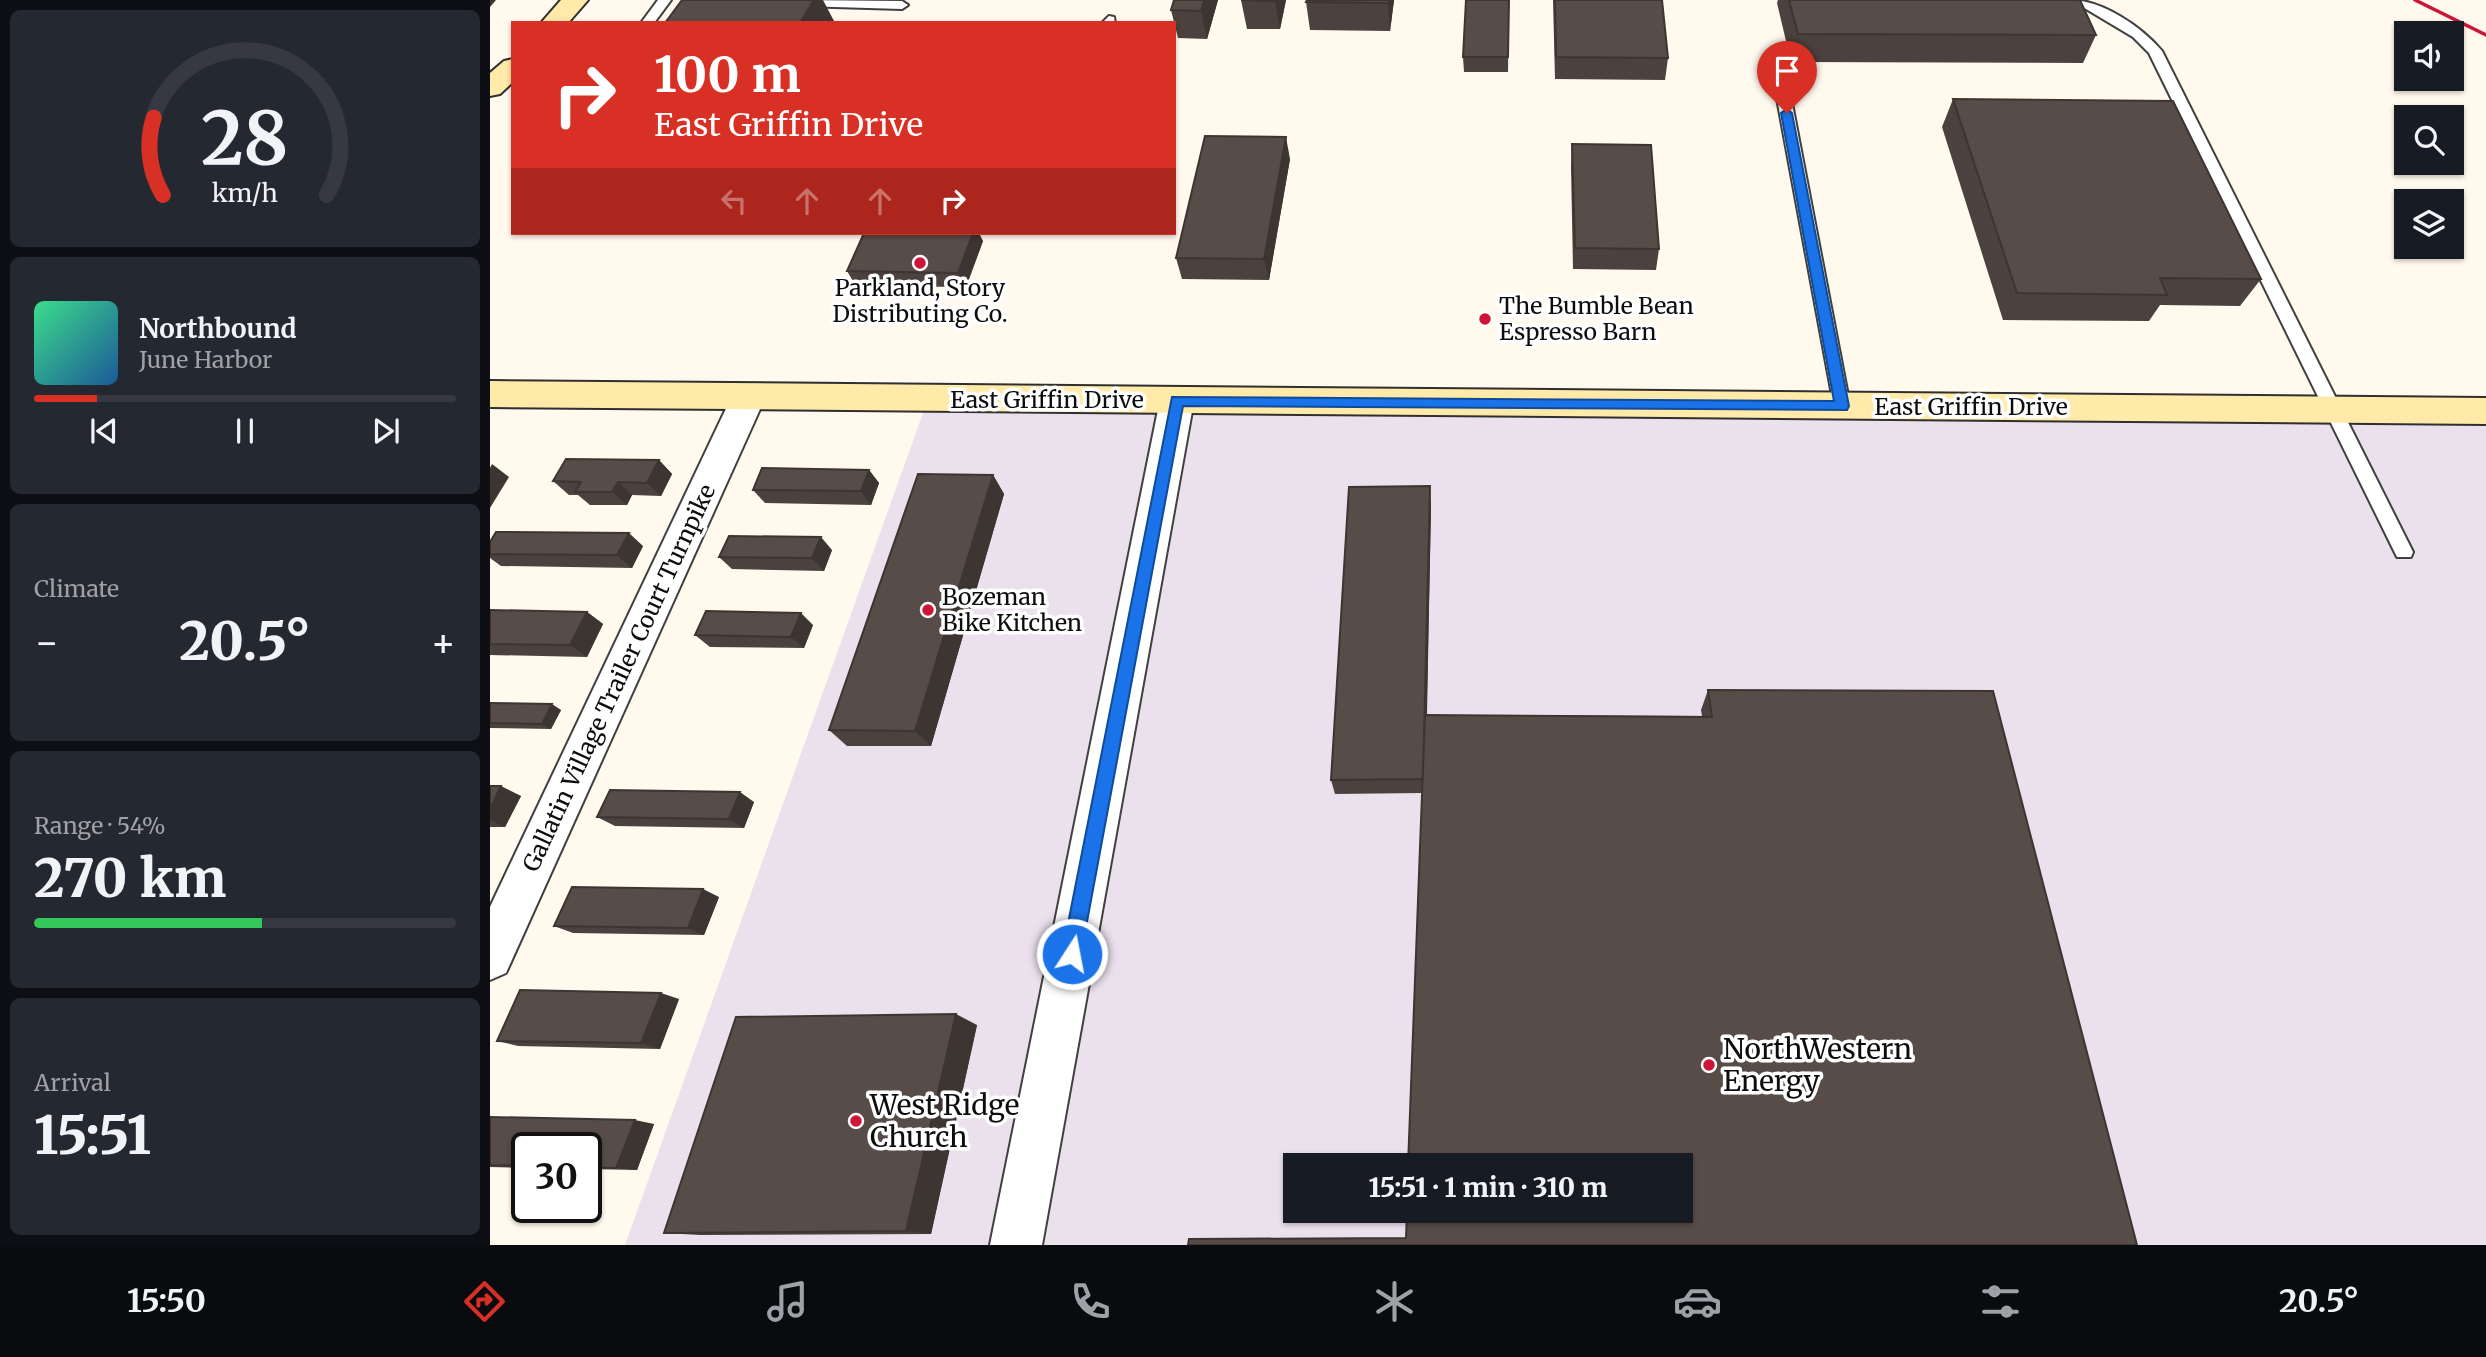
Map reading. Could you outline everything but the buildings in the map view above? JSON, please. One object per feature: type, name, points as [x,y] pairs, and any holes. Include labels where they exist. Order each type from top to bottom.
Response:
[{"type":"main road","points":[[556,21],[575,0]]},
{"type":"main road","name":"East Griffin Drive","points":[[490,394],[2486,411]]},
{"type":"street","name":"Gallatin Village Trailer Court Turnpike","points":[[490,957],[748,398]]},
{"type":"street","points":[[1016,1245],[1177,400]]},
{"type":"lane","points":[[649,21],[665,0]]},
{"type":"lane","points":[[2077,0],[2138,34],[2155,51],[2404,552]]},
{"type":"lane","points":[[782,2],[903,2],[893,21]]},
{"type":"lane","points":[[1783,93],[1842,406]]},
{"type":"shaded area","points":[[928,399],[2486,411],[2486,1245],[625,1245]]},
{"type":"railway","points":[[2415,0],[2486,35]]},
{"type":"place","name":"Parkland, Story Distributing Co.","points":[[920,263]]},
{"type":"place","name":"The Bumble Bean Espresso Barn","points":[[1485,319]]},
{"type":"place","name":"Bozeman Bike Kitchen","points":[[928,610]]},
{"type":"place","name":"NorthWestern Energy","points":[[1709,1065]]},
{"type":"place","name":"West Ridge Church","points":[[856,1121]]},
{"type":"route","points":[[1072,954],[1177,400],[1842,406],[1787,113]]}]
